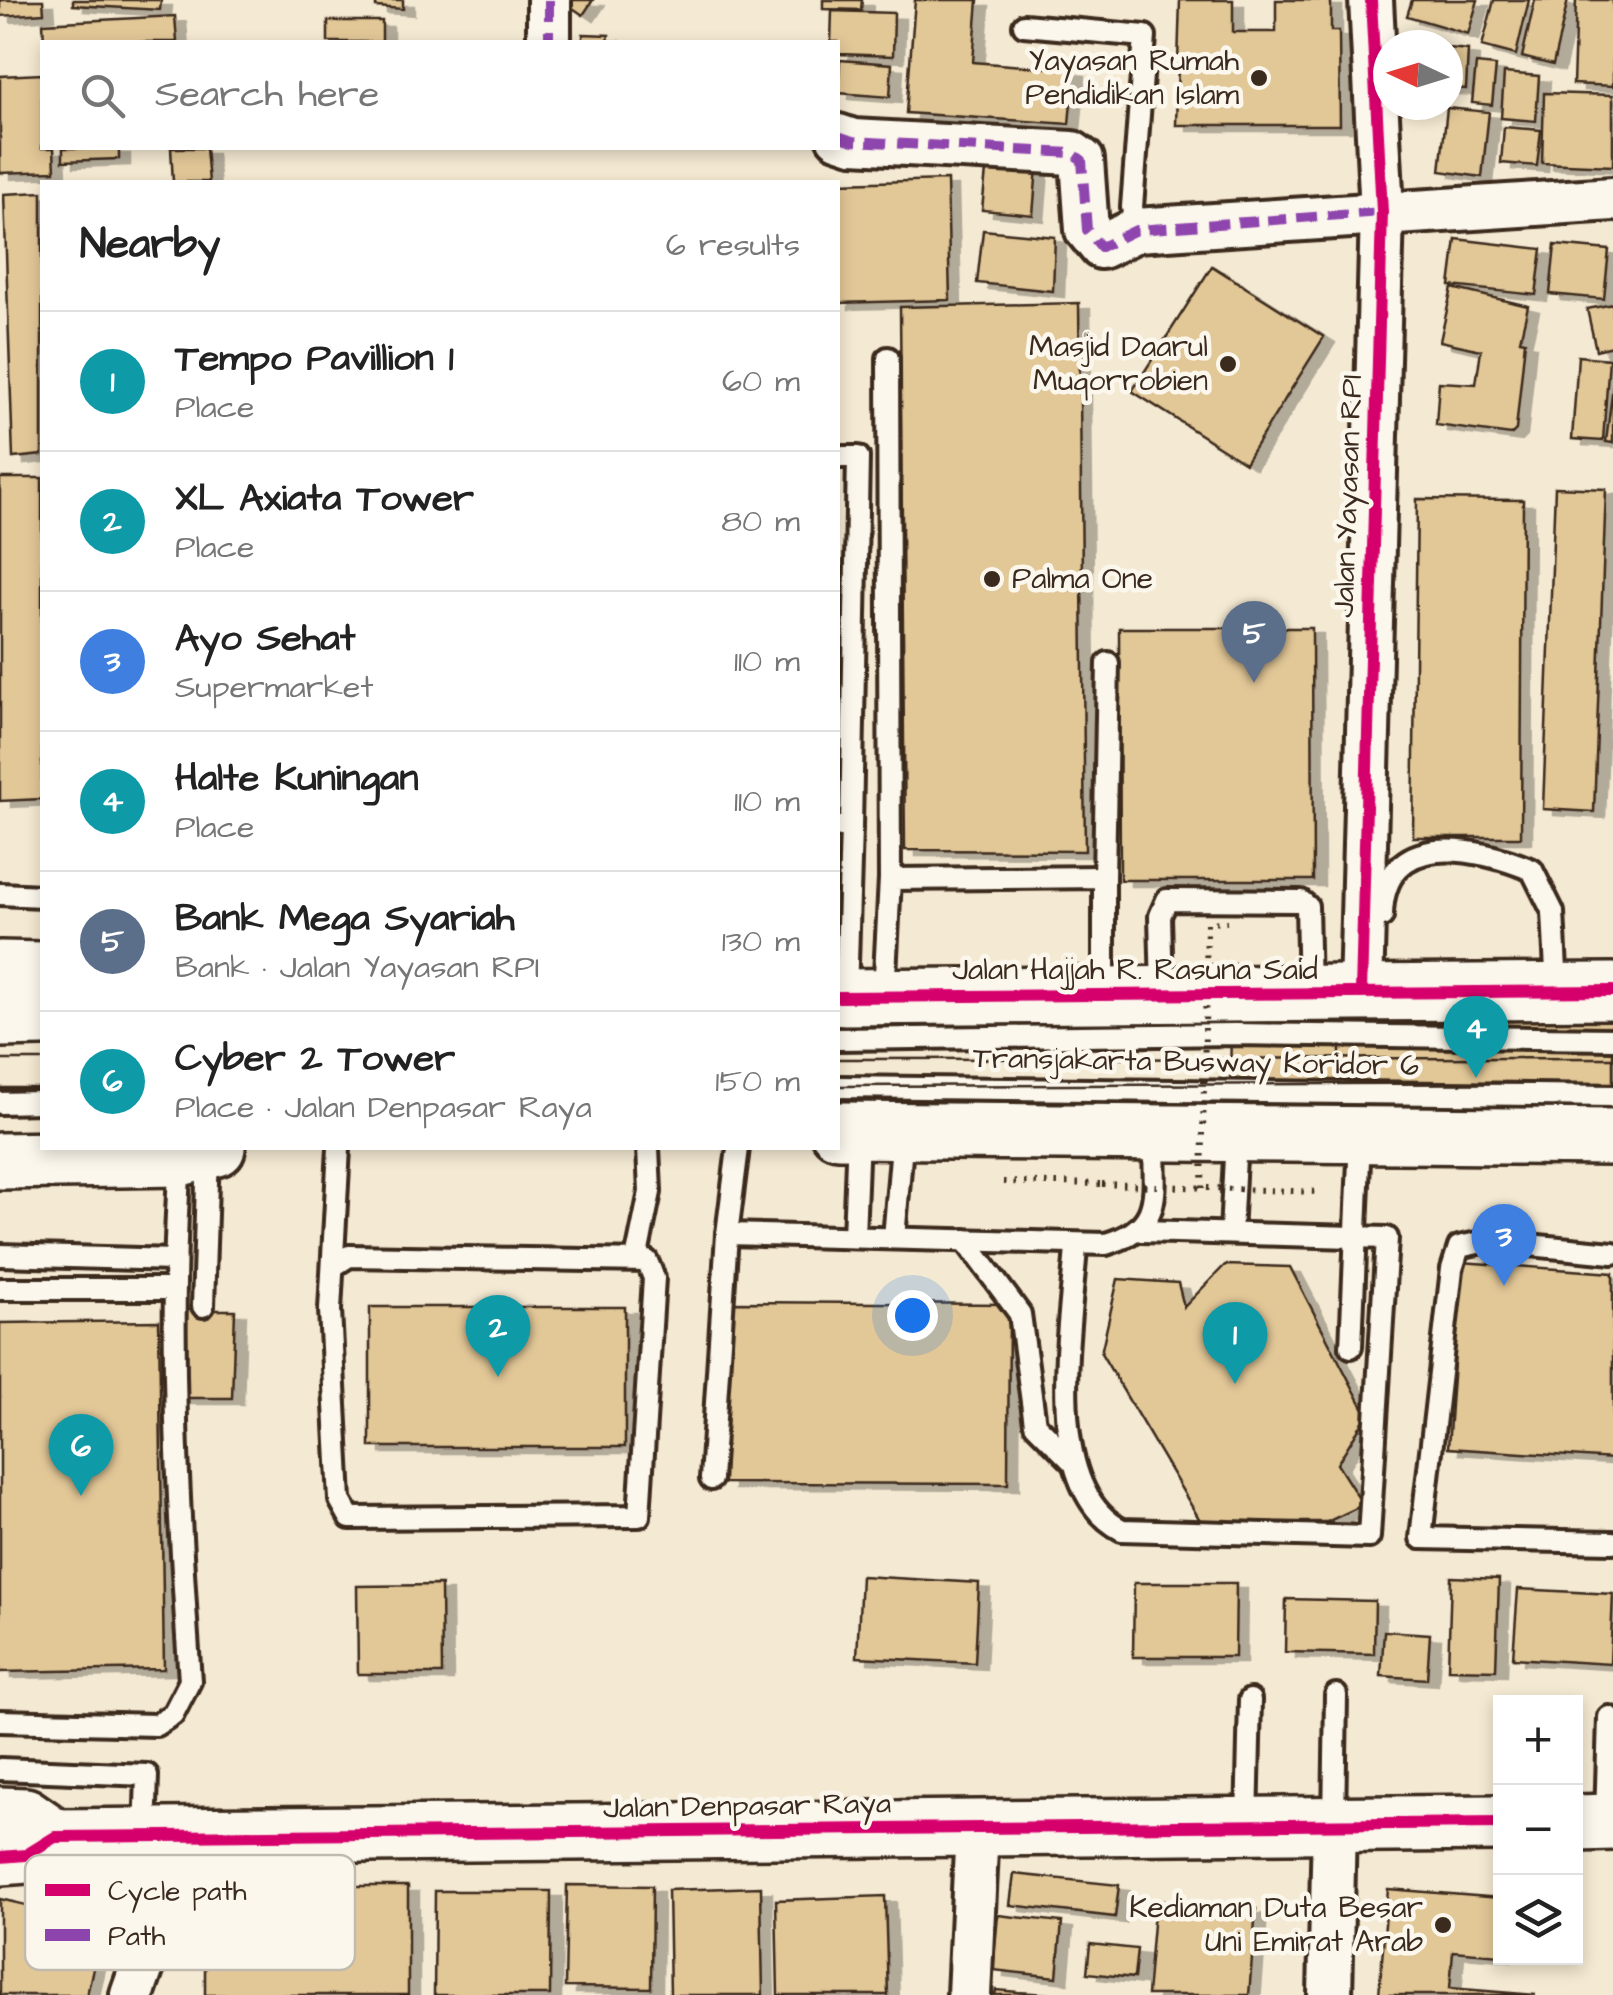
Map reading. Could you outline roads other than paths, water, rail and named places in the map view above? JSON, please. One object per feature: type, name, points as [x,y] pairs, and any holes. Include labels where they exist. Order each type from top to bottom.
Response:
[{"type":"main road","points":[[0,969],[40,970]]},
{"type":"main road","name":"Jalan Hajjah R. Rasuna Said","points":[[851,1008],[969,996],[1613,991]]},
{"type":"main road","points":[[0,1019],[40,1018]]},
{"type":"main road","points":[[857,1112],[1154,1135],[1613,1137]]},
{"type":"main road","points":[[0,1129],[40,1129]]},
{"type":"main road","points":[[0,1161],[202,1152]]},
{"type":"main road","name":"Jalan Denpasar Raya","points":[[0,1815],[25,1816],[55,1837]]},
{"type":"main road","name":"Jalan Denpasar Raya","points":[[26,1855],[55,1837],[1493,1824]]},
{"type":"main road","name":"Jalan Denpasar Raya","points":[[0,1857],[25,1855]]},
{"type":"street","points":[[549,0],[549,40]]},
{"type":"street","name":"Jalan Yayasan RPI","points":[[1351,993],[1382,212],[1371,0]]},
{"type":"street","points":[[840,137],[853,141],[1072,153],[1082,160],[1087,230],[1101,247],[1136,230],[1613,200]]},
{"type":"street","points":[[1330,1995],[1334,1825]]},
{"type":"street","points":[[969,1995],[977,1828]]},
{"type":"street","points":[[162,1855],[166,1836]]},
{"type":"street","points":[[132,1995],[137,1970]]},
{"type":"lane","points":[[1024,26],[1145,36],[1132,207],[1136,230]]},
{"type":"lane","points":[[851,1008],[890,879],[888,358]]},
{"type":"lane","points":[[840,457],[858,457],[847,576],[844,827],[851,1008]]},
{"type":"lane","points":[[1104,995],[1108,663]]},
{"type":"lane","points":[[1351,993],[1390,876],[1405,860],[1434,852],[1488,852],[1532,870],[1553,912],[1557,992]]},
{"type":"lane","points":[[890,879],[1104,877]]},
{"type":"lane","points":[[0,894],[40,896]]},
{"type":"lane","points":[[1162,996],[1160,916],[1167,900],[1247,897],[1301,901],[1307,906],[1351,993]]},
{"type":"lane","points":[[969,996],[1030,1036]]},
{"type":"lane","name":"Transjakarta Busway Koridor 6","points":[[851,1008],[1030,1036],[1613,1038]]},
{"type":"lane","name":"Transjakarta Busway Koridor 6","points":[[857,1112],[1613,1096]]},
{"type":"lane","points":[[0,1103],[40,1102]]},
{"type":"lane","points":[[854,1237],[857,1112]]},
{"type":"lane","points":[[857,1112],[894,1238]]},
{"type":"lane","points":[[1141,1232],[1153,1201],[1154,1135]]},
{"type":"lane","points":[[1232,1233],[1236,1136]]},
{"type":"lane","points":[[1350,1348],[1360,1138]]},
{"type":"lane","points":[[335,1265],[349,1256],[647,1261],[654,1278],[640,1516],[350,1518],[340,1500],[330,1310],[339,1150]]},
{"type":"lane","points":[[636,1260],[650,1192],[648,1150]]},
{"type":"lane","points":[[711,1480],[727,1234],[738,1150]]},
{"type":"lane","points":[[0,1721],[156,1725],[173,1714],[190,1681],[174,1451],[174,1260],[202,1152]]},
{"type":"lane","points":[[202,1152],[204,1306]]},
{"type":"lane","points":[[727,1234],[1076,1247],[1106,1244],[1141,1232],[1386,1238],[1369,1537],[1122,1530],[1104,1521],[1089,1503],[1072,1461],[1068,1382],[1076,1247]]},
{"type":"lane","points":[[966,1240],[1020,1314],[1035,1424],[1072,1461]]},
{"type":"lane","points":[[1613,1254],[1487,1241],[1459,1248],[1452,1268],[1421,1538],[1613,1542]]},
{"type":"lane","points":[[0,1255],[174,1260]]},
{"type":"lane","points":[[0,1289],[174,1289]]},
{"type":"lane","points":[[1334,1825],[1336,1695]]},
{"type":"lane","points":[[1247,1826],[1250,1700]]},
{"type":"lane","points":[[1598,1822],[1609,1717]]},
{"type":"lane","points":[[0,1769],[147,1776],[166,1836]]},
{"type":"tram line","points":[[840,1059],[1613,1058]]},
{"type":"tram line","points":[[0,1060],[40,1060]]},
{"type":"tram line","points":[[840,1086],[1613,1083]]},
{"type":"tram line","points":[[0,1088],[40,1088]]},
{"type":"place","name":"Yayasan Rumah Pendidikan Islam","points":[[1259,78]]},
{"type":"place","name":"Masjid Daarul Muqorrobien","points":[[1228,364]]},
{"type":"place","name":"Palma One","points":[[992,579]]},
{"type":"place","name":"Bank Mega Syariah","points":[[1254,683]]},
{"type":"place","name":"Halte Kuningan","points":[[1476,1078]]},
{"type":"place","name":"Ayo Sehat","points":[[1504,1286]]},
{"type":"place","name":"XL Axiata Tower","points":[[498,1377]]},
{"type":"place","name":"Tempo Pavillion 1","points":[[1235,1384]]},
{"type":"place","name":"Cyber 2 Tower","points":[[81,1496]]},
{"type":"place","name":"Kediaman Duta Besar Uni Emirat Arab","points":[[1443,1925]]}]
